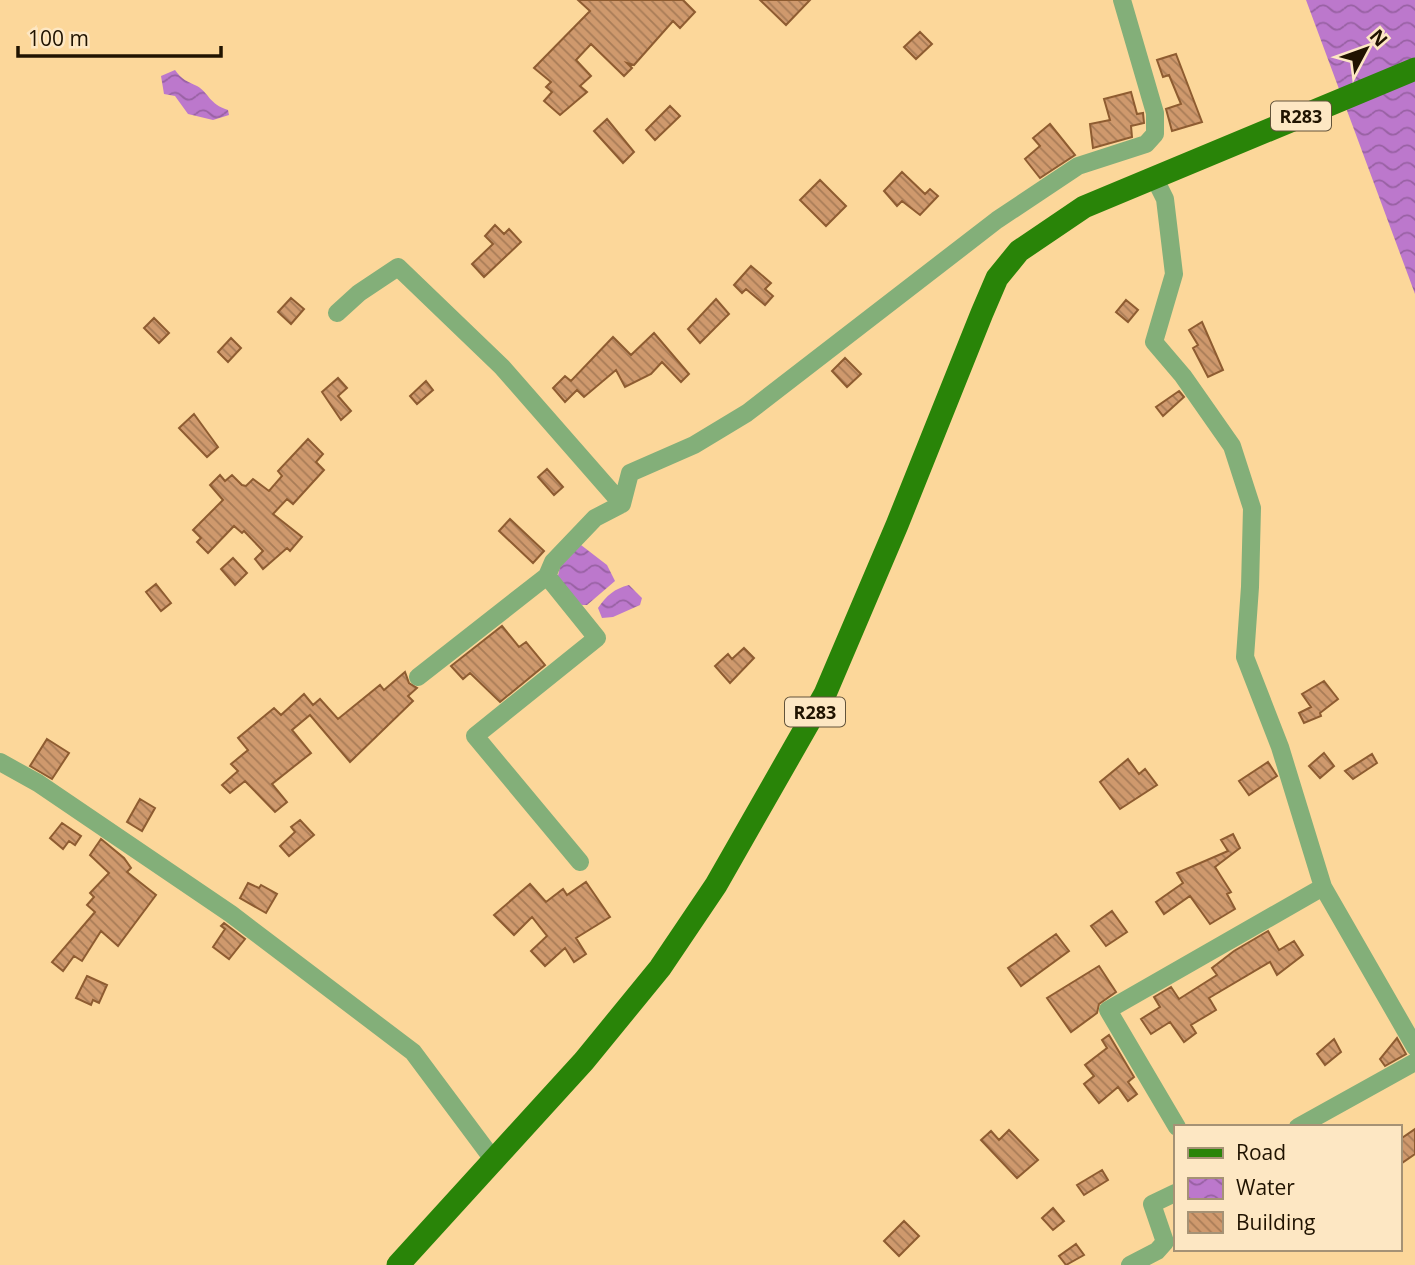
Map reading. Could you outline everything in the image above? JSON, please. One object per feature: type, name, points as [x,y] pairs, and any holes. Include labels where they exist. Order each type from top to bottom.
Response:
[{"type":"main road","name":"R283","points":[[397,1265],[495,1162],[584,1061],[660,968],[716,886],[825,694],[997,278],[1020,251],[1084,207],[1415,69]]},
{"type":"street","points":[[622,504],[628,476],[633,471],[694,445],[747,413],[997,220],[1077,166],[1146,144],[1155,135],[1155,113],[1122,0]]},
{"type":"street","points":[[1154,177],[1165,200],[1174,274],[1154,342],[1183,376],[1231,446],[1252,508],[1245,656],[1279,747],[1323,887],[1415,1047]]},
{"type":"street","points":[[337,313],[359,293],[398,267],[502,367],[622,504]]},
{"type":"street","points":[[418,677],[547,576],[553,562],[595,518],[622,504]]},
{"type":"street","points":[[547,576],[597,638],[475,736],[580,862]]},
{"type":"street","points":[[0,762],[38,783],[231,914],[412,1052],[495,1162]]},
{"type":"street","points":[[1176,1125],[1108,1010],[1323,887]]},
{"type":"street","points":[[1302,1125],[1415,1062]]},
{"type":"street","points":[[1130,1265],[1157,1251],[1165,1242],[1152,1204],[1174,1193]]},
{"type":"water","points":[[1306,0],[1415,0],[1415,294],[1408,275]]},
{"type":"water","points":[[175,70],[182,78],[201,89],[213,102],[228,110],[229,115],[213,120],[188,114],[175,96],[164,94],[161,76]]},
{"type":"water","points":[[581,545],[607,565],[615,581],[587,605],[582,605],[557,580],[560,567]]},
{"type":"water","points":[[629,585],[642,598],[640,605],[613,617],[602,618],[598,608],[605,599]]},
{"type":"building","points":[[578,0],[683,0],[695,12],[680,28],[673,21],[634,65],[627,63],[632,68],[624,76],[591,44],[576,60],[591,76],[580,86],[587,92],[560,115],[544,101],[552,92],[546,87],[551,82],[534,68],[590,11]]},
{"type":"building","points":[[760,0],[810,0],[786,25]]},
{"type":"building","points":[[920,32],[932,44],[916,59],[904,47]]},
{"type":"building","points":[[1176,54],[1202,122],[1172,131],[1166,109],[1181,104],[1169,75],[1163,77],[1157,60]]},
{"type":"building","points":[[1131,92],[1137,114],[1143,113],[1144,123],[1131,126],[1132,137],[1093,148],[1090,124],[1110,120],[1104,99]]},
{"type":"building","points":[[670,106],[680,116],[655,140],[646,130]]},
{"type":"building","points":[[607,119],[634,152],[623,163],[594,131]]},
{"type":"building","points":[[1050,124],[1075,155],[1040,178],[1025,159],[1040,146],[1033,138]]},
{"type":"building","points":[[902,172],[925,194],[930,189],[938,196],[920,215],[902,201],[897,206],[884,191]]},
{"type":"building","points":[[820,180],[846,206],[826,226],[800,200]]},
{"type":"building","points":[[495,225],[504,234],[509,229],[521,242],[484,277],[472,264],[493,244],[485,236]]},
{"type":"building","points":[[751,266],[771,283],[765,289],[773,296],[765,305],[746,289],[742,293],[734,285]]},
{"type":"building","points":[[291,298],[304,309],[291,324],[278,312]]},
{"type":"building","points":[[716,299],[729,314],[700,343],[688,329]]},
{"type":"building","points":[[1126,300],[1138,310],[1128,322],[1116,312]]},
{"type":"building","points":[[154,318],[169,333],[159,343],[144,328]]},
{"type":"building","points":[[1202,322],[1223,370],[1208,377],[1193,348],[1198,345],[1189,330]]},
{"type":"building","points":[[654,333],[689,374],[681,382],[662,362],[651,374],[625,387],[616,370],[584,397],[577,390],[565,402],[553,388],[565,376],[571,381],[613,337],[631,355]]},
{"type":"building","points":[[231,338],[241,348],[228,362],[218,352]]},
{"type":"building","points":[[845,358],[861,374],[847,387],[832,371]]},
{"type":"building","points":[[338,378],[347,388],[338,396],[351,411],[341,420],[322,392]]},
{"type":"building","points":[[426,381],[433,390],[417,404],[410,396]]},
{"type":"building","points":[[1179,391],[1184,397],[1163,416],[1156,407]]},
{"type":"building","points":[[194,414],[218,447],[207,457],[179,428]]},
{"type":"building","points":[[308,439],[323,454],[316,462],[324,470],[293,504],[287,499],[273,514],[302,537],[290,551],[287,548],[263,569],[255,559],[263,551],[244,531],[242,533],[234,526],[208,553],[197,542],[201,538],[193,530],[223,500],[210,485],[220,475],[225,481],[232,475],[242,485],[246,486],[253,479],[269,491],[282,476],[278,471]]},
{"type":"building","points":[[547,469],[563,487],[554,495],[538,477]]},
{"type":"building","points":[[510,519],[544,551],[533,563],[499,531]]},
{"type":"building","points":[[233,558],[247,573],[235,585],[221,569]]},
{"type":"building","points":[[156,584],[171,603],[161,611],[146,592]]},
{"type":"building","points":[[502,626],[519,647],[526,642],[545,665],[500,702],[470,673],[463,679],[451,666]]},
{"type":"building","points":[[744,648],[754,658],[730,683],[715,666],[728,654],[732,659]]},
{"type":"building","points":[[405,672],[409,683],[417,688],[408,696],[413,701],[350,762],[310,715],[292,730],[311,753],[272,784],[287,802],[275,812],[245,781],[230,793],[222,785],[238,771],[231,764],[248,750],[238,738],[274,708],[281,715],[304,694],[313,705],[320,699],[338,719],[380,685],[384,690]]},
{"type":"building","points":[[1324,681],[1338,699],[1320,713],[1321,716],[1304,723],[1299,713],[1311,707],[1302,694]]},
{"type":"building","points":[[47,739],[69,753],[52,779],[30,766]]},
{"type":"building","points":[[1324,753],[1334,766],[1320,778],[1309,766]]},
{"type":"building","points":[[1372,754],[1377,763],[1353,779],[1345,771]]},
{"type":"building","points":[[1128,759],[1139,774],[1145,769],[1157,785],[1120,809],[1100,782]]},
{"type":"building","points":[[1268,762],[1277,776],[1249,795],[1239,781]]},
{"type":"building","points":[[140,799],[155,808],[142,831],[127,822]]},
{"type":"building","points":[[300,820],[314,835],[289,856],[280,846],[295,832],[291,827]]},
{"type":"building","points":[[62,823],[81,836],[75,845],[69,841],[63,849],[50,838]]},
{"type":"building","points":[[1233,834],[1240,848],[1215,867],[1231,892],[1227,894],[1235,909],[1210,924],[1190,896],[1164,914],[1156,902],[1183,883],[1177,873],[1228,851],[1221,840]]},
{"type":"building","points":[[101,839],[124,858],[131,868],[127,872],[156,895],[118,946],[101,931],[82,961],[74,956],[63,971],[52,962],[95,912],[87,905],[94,897],[90,893],[109,873],[90,855]]},
{"type":"building","points":[[586,882],[610,917],[576,938],[586,954],[574,962],[565,948],[545,966],[531,951],[547,936],[532,917],[514,935],[494,915],[530,884],[546,902],[563,889],[567,895]]},
{"type":"building","points":[[248,883],[259,888],[261,885],[277,894],[266,913],[240,898]]},
{"type":"building","points":[[1112,911],[1127,932],[1106,946],[1091,926]]},
{"type":"building","points":[[224,923],[245,939],[229,959],[213,947],[225,929],[221,926]]},
{"type":"building","points":[[1268,931],[1279,950],[1294,941],[1303,955],[1277,975],[1270,962],[1209,998],[1216,1010],[1191,1025],[1196,1033],[1184,1042],[1170,1022],[1151,1034],[1141,1019],[1160,1007],[1154,997],[1171,987],[1179,999],[1217,975],[1212,968],[1234,951]]},
{"type":"building","points":[[1056,934],[1069,951],[1021,986],[1008,968]]},
{"type":"building","points":[[1099,966],[1116,992],[1099,1004],[1097,1013],[1071,1032],[1047,998]]},
{"type":"building","points":[[87,976],[107,985],[99,1003],[93,1000],[91,1005],[76,998]]},
{"type":"building","points":[[1109,1035],[1134,1077],[1128,1082],[1137,1094],[1128,1101],[1118,1087],[1099,1103],[1084,1084],[1094,1076],[1085,1065],[1107,1048],[1102,1040]]},
{"type":"building","points":[[1397,1038],[1406,1054],[1385,1066],[1380,1059]]},
{"type":"building","points":[[1334,1039],[1341,1052],[1325,1065],[1317,1054]]},
{"type":"building","points":[[1415,1129],[1415,1154],[1401,1164],[1401,1139]]},
{"type":"building","points":[[1009,1130],[1038,1160],[1017,1178],[981,1140],[991,1131],[999,1140]]},
{"type":"building","points":[[1102,1170],[1108,1180],[1084,1195],[1077,1185]]},
{"type":"building","points":[[1053,1208],[1064,1221],[1053,1230],[1042,1218]]},
{"type":"building","points":[[904,1221],[919,1236],[899,1256],[884,1241]]},
{"type":"building","points":[[1076,1244],[1084,1255],[1066,1265],[1059,1256]]}]
